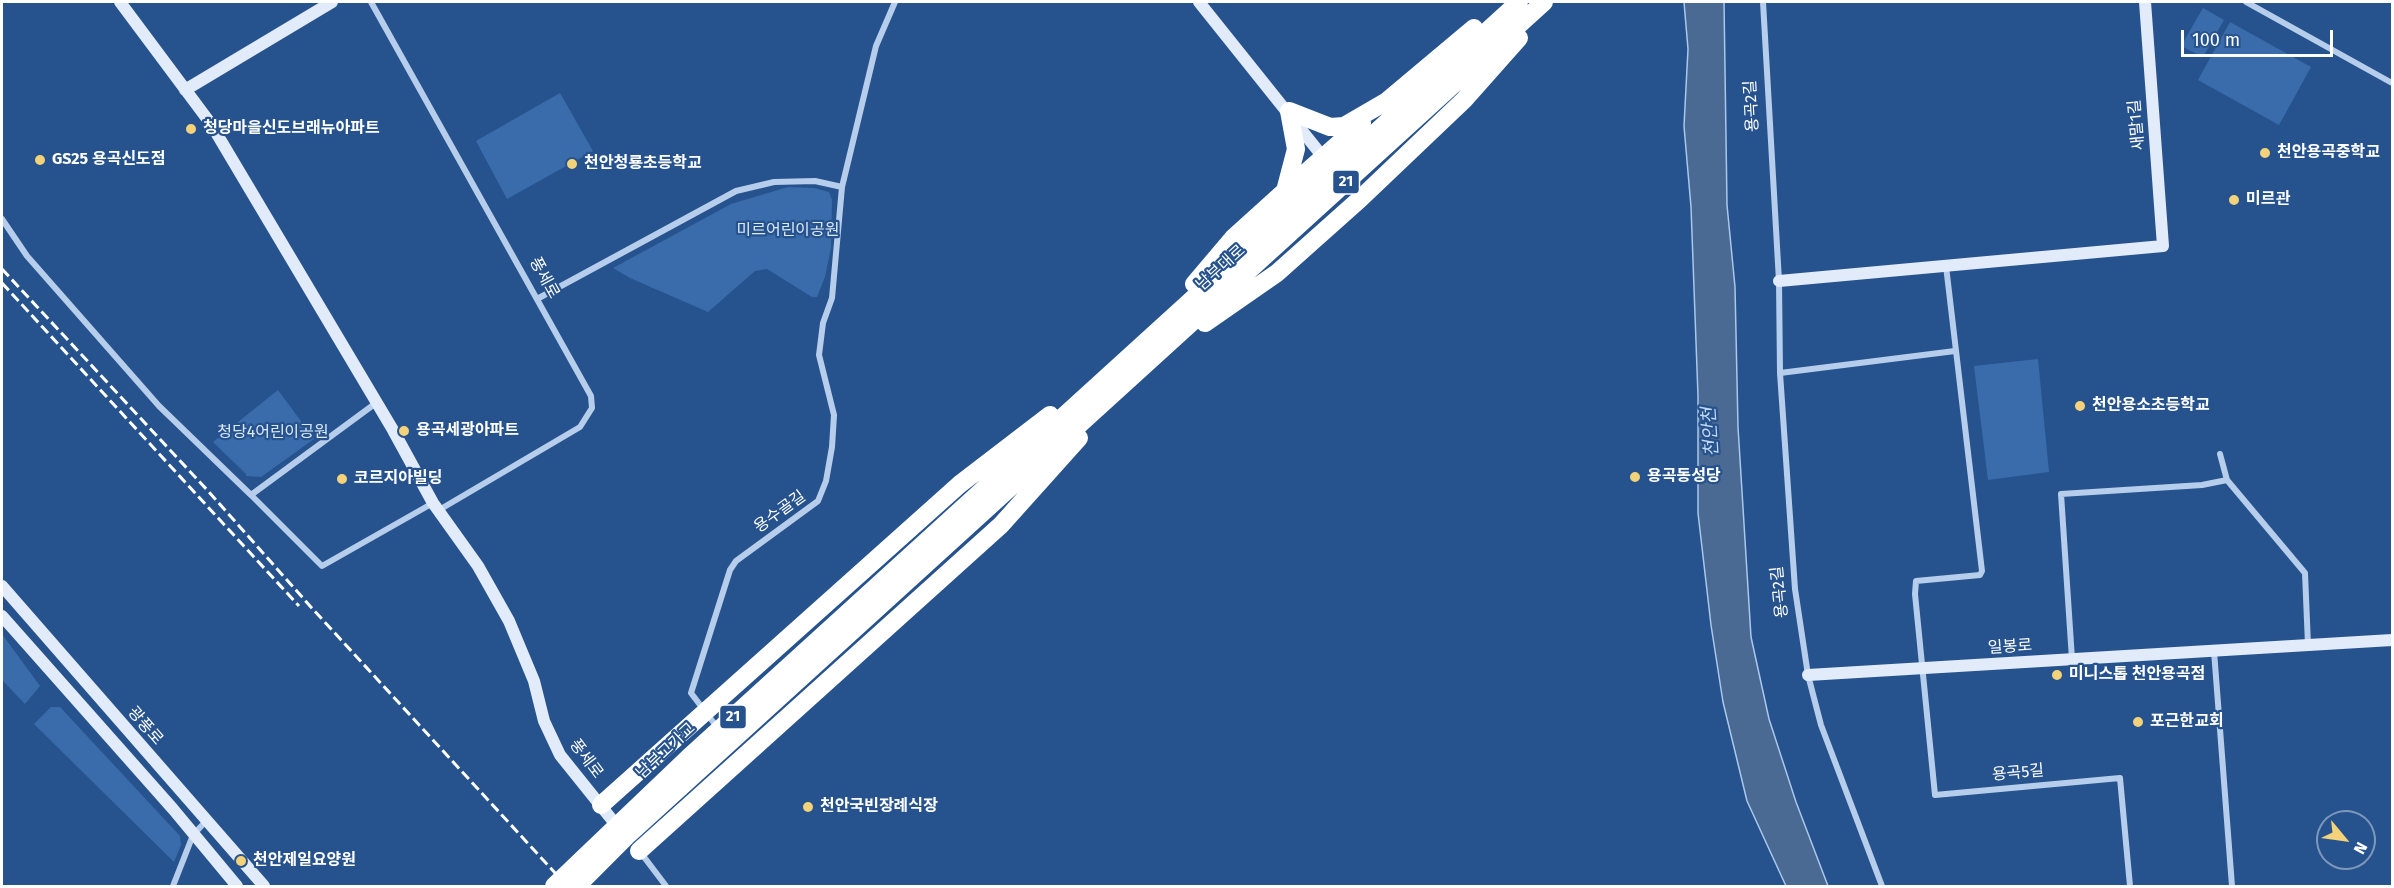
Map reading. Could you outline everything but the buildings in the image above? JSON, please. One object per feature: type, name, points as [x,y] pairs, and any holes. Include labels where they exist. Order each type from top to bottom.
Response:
[{"type":"highway","points":[[639,851],[1001,525],[1142,356],[1233,238],[1323,156],[1449,47],[1509,2]]},
{"type":"highway","name":"남부대로","points":[[921,558],[1142,356],[1519,2]]},
{"type":"highway","name":"남부대로","points":[[1142,356],[1544,2]]},
{"type":"highway","points":[[601,805],[960,483],[1142,356],[1277,273],[1360,199],[1464,100],[1551,2]]},
{"type":"highway","points":[[1289,111],[1330,127],[1344,126],[1388,101]]},
{"type":"highway","points":[[1285,191],[1296,149],[1289,111]]},
{"type":"highway","name":"남부고가교","points":[[554,886],[688,758],[921,558]]},
{"type":"highway","name":"21","points":[[577,886],[921,558]]},
{"type":"street","name":"풍세로","points":[[120,2],[211,124],[436,507],[478,566],[510,621],[534,681],[544,721],[560,756],[666,886]]},
{"type":"street","points":[[185,90],[332,2]]},
{"type":"street","name":"풍세로","points":[[371,2],[591,396],[592,408],[588,418],[580,427],[436,507]]},
{"type":"street","name":"용수골길","points":[[742,758],[691,693],[730,570],[736,561],[818,501],[826,481],[834,415],[819,355],[823,323],[832,298],[842,187],[876,46],[896,2]]},
{"type":"street","points":[[1198,2],[1360,199]]},
{"type":"street","name":"용곡2길","points":[[1763,2],[1779,281],[1780,372],[1796,589],[1808,675],[1821,725],[1882,886]]},
{"type":"street","name":"새말1길","points":[[1946,265],[2163,246],[2145,2]]},
{"type":"street","points":[[2246,2],[2392,83]]},
{"type":"street","points":[[537,299],[735,191],[774,182],[815,181],[842,187]]},
{"type":"street","points":[[2,219],[27,256],[159,406],[322,566],[436,507]]},
{"type":"street","points":[[1779,281],[1946,265],[1982,571],[1980,575],[1916,581],[1914,594],[1924,670]]},
{"type":"street","points":[[1780,372],[1955,351]]},
{"type":"street","points":[[251,495],[376,403]]},
{"type":"street","points":[[2220,454],[2227,480],[2305,573],[2308,645]]},
{"type":"street","points":[[2072,660],[2061,494],[2124,488],[2202,485],[2227,480]]},
{"type":"street","name":"광풍로","points":[[2,586],[264,886]]},
{"type":"street","name":"광풍로","points":[[2,616],[173,809],[237,886]]},
{"type":"street","name":"일봉로","points":[[1808,675],[1924,670],[2392,640]]},
{"type":"street","points":[[2214,651],[2232,886]]},
{"type":"street","name":"용곡5길","points":[[1924,670],[1935,795],[2120,778],[2130,886]]},
{"type":"street","points":[[173,886],[193,835],[206,821]]},
{"type":"green space","points":[[2203,8],[2224,20],[2203,57],[2181,46]]},
{"type":"green space","points":[[2230,22],[2311,67],[2279,125],[2198,80]]},
{"type":"green space","points":[[560,93],[593,151],[507,199],[476,141]]},
{"type":"green space","name":"미르어린이공원","points":[[788,187],[814,188],[829,192],[832,200],[831,248],[825,277],[817,297],[812,297],[767,269],[755,271],[708,312],[630,278],[613,268],[731,204]]},
{"type":"green space","points":[[2038,359],[2049,472],[1988,480],[1974,366]]},
{"type":"green space","name":"청당4어린이공원","points":[[278,390],[314,439],[261,477],[246,476],[213,442]]},
{"type":"green space","points":[[2,634],[40,686],[25,704],[2,680]]},
{"type":"green space","points":[[51,707],[60,707],[180,836],[181,845],[174,862],[34,724]]},
{"type":"water","name":"천안천","points":[[1684,2],[1724,2],[1727,205],[1735,287],[1738,427],[1751,637],[1769,719],[1796,802],[1828,886],[1786,886],[1747,801],[1723,702],[1698,513],[1698,396],[1691,207],[1684,126],[1688,49]]},
{"type":"railway","points":[[2,269],[209,492],[310,606],[567,886]]},
{"type":"railway","points":[[2,283],[299,606]]},
{"type":"place","name":"청당마을신도브래뉴아파트","points":[[191,129]]},
{"type":"place","name":"천안용곡중학교","points":[[2265,153]]},
{"type":"place","name":"GS25 용곡신도점","points":[[40,160]]},
{"type":"place","name":"천안청룡초등학교","points":[[572,164]]},
{"type":"place","name":"미르관","points":[[2234,200]]},
{"type":"place","name":"천안용소초등학교","points":[[2080,406]]},
{"type":"place","name":"용곡세광아파트","points":[[404,431]]},
{"type":"place","name":"용곡동성당","points":[[1635,477]]},
{"type":"place","name":"코르지아빌딩","points":[[342,479]]},
{"type":"place","name":"미니스톱 천안용곡점","points":[[2057,675]]},
{"type":"place","name":"포근한교회","points":[[2138,722]]},
{"type":"place","name":"천안국빈장례식장","points":[[808,807]]},
{"type":"place","name":"천안제일요양원","points":[[241,861]]}]
